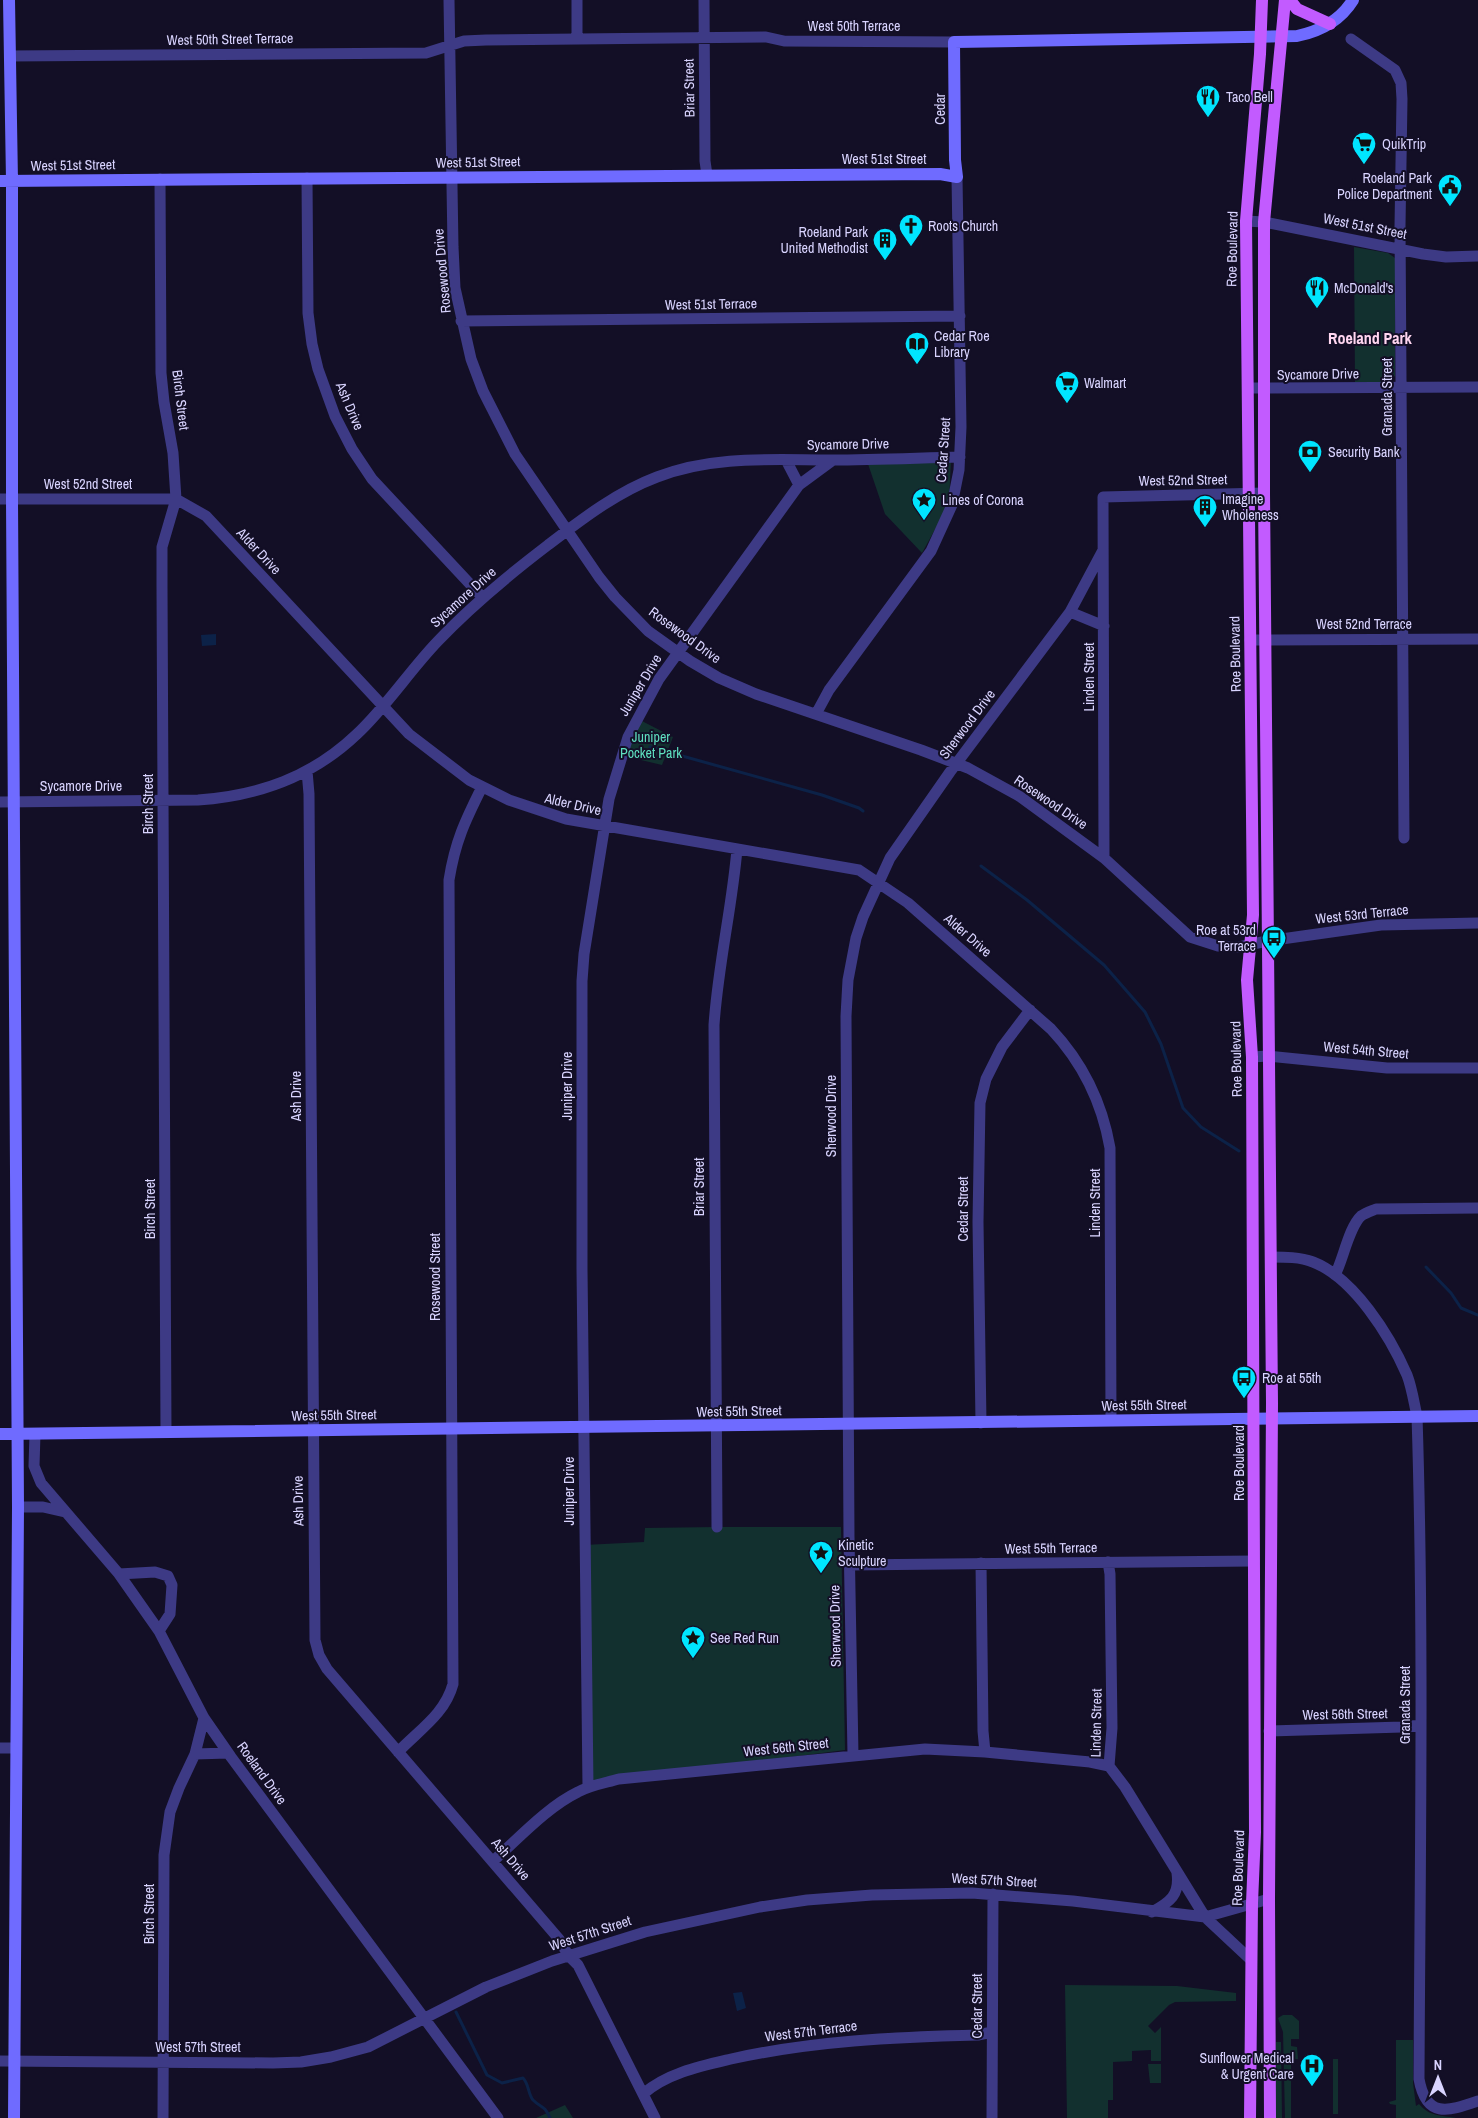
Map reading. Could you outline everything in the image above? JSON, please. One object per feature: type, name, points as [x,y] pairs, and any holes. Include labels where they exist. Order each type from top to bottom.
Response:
[{"type":"main road","name":"Roe Boulevard","points":[[1250,2118],[1251,1960],[1255,1832],[1252,1057],[1247,980],[1253,916],[1246,221],[1262,0]]},
{"type":"main road","points":[[1270,2118],[1269,1731],[1272,1419],[1264,493],[1264,222],[1285,0]]},
{"type":"main road","points":[[1290,0],[1297,9],[1330,24]]},
{"type":"street","points":[[9,0],[5,26],[10,56],[6,181],[6,499],[14,802],[18,1507],[14,2118]]},
{"type":"street","name":"Rosewood Drive","points":[[449,0],[454,264],[455,288],[461,321],[477,375],[502,431],[567,531],[615,597],[648,631],[678,653],[719,678],[756,694],[921,750],[968,768],[1019,796],[1104,858],[1190,937],[1218,946],[1239,947],[1251,944]]},
{"type":"street","points":[[576,0],[577,39]]},
{"type":"street","name":"Briar Street","points":[[704,0],[705,161],[707,175]]},
{"type":"street","name":"West 50th Terrace","points":[[450,45],[471,41],[766,37],[784,41],[954,42],[1280,37],[1314,33],[1342,15],[1353,0]]},
{"type":"street","name":"Granada Street","points":[[1351,40],[1395,70],[1401,83],[1400,226],[1404,838]]},
{"type":"street","name":"Cedar","points":[[954,42],[955,160],[957,177]]},
{"type":"street","name":"West 50th Street Terrace","points":[[10,56],[426,52],[439,50],[450,45]]},
{"type":"street","name":"West 51st Street","points":[[6,181],[940,174],[957,177]]},
{"type":"street","name":"Cedar Street","points":[[816,714],[829,690],[899,596],[938,539],[952,505],[960,457],[960,316],[957,177]]},
{"type":"street","name":"Ash Drive","points":[[306,178],[308,313],[312,344],[318,369],[335,416],[352,449],[372,479],[483,598]]},
{"type":"street","name":"Birch Street","points":[[160,179],[162,374],[164,402],[173,453],[176,499],[162,548],[166,1432]]},
{"type":"street","name":"West 51st Street","points":[[1246,221],[1264,222],[1446,256],[1478,256]]},
{"type":"street","name":"West 51st Terrace","points":[[461,321],[960,316]]},
{"type":"street","name":"Sycamore Drive","points":[[1248,388],[1264,390],[1478,387]]},
{"type":"street","name":"Sycamore Drive","points":[[0,802],[163,801],[229,798],[264,789],[306,770],[344,746],[359,732],[436,643],[483,598],[567,531],[612,500],[658,476],[690,466],[730,460],[960,457]]},
{"type":"street","points":[[786,460],[799,486]]},
{"type":"street","name":"Juniper Drive","points":[[588,1787],[581,1071],[582,981],[584,954],[604,826],[616,770],[628,737],[643,705],[678,653],[799,486],[833,460]]},
{"type":"street","name":"West 52nd Street","points":[[1103,497],[1264,493]]},
{"type":"street","name":"Linden Street","points":[[1103,497],[1104,858]]},
{"type":"street","name":"West 52nd Street","points":[[6,499],[176,499]]},
{"type":"street","name":"Alder Drive","points":[[176,499],[206,516],[382,706],[422,746],[454,770],[482,787],[536,810],[604,826],[859,870],[908,903],[1030,1010]]},
{"type":"street","name":"Sherwood Drive","points":[[853,1755],[849,1566],[847,998],[848,980],[856,938],[863,916],[894,850],[1070,612],[1102,552]]},
{"type":"street","points":[[1070,612],[1104,626]]},
{"type":"street","name":"West 52nd Terrace","points":[[1250,640],[1478,639]]},
{"type":"street","name":"Ash Drive","points":[[306,770],[309,794],[312,1431],[315,1640],[317,1648],[326,1668],[559,1938],[568,1955],[578,1965],[655,2118]]},
{"type":"street","name":"Rosewood Street","points":[[398,1752],[441,1710],[449,1698],[453,1684],[450,880],[454,850],[463,826],[482,787]]},
{"type":"street","name":"Briar Street","points":[[717,1526],[714,1025],[717,988],[734,879],[736,848]]},
{"type":"street","name":"West 53rd Terrace","points":[[1251,944],[1381,925],[1478,923]]},
{"type":"street","name":"Cedar Street","points":[[981,1423],[978,1222],[980,1102],[986,1079],[1002,1047],[1030,1010]]},
{"type":"street","name":"Linden Street","points":[[1030,1010],[1061,1039],[1080,1065],[1094,1092],[1105,1122],[1110,1148],[1111,1420]]},
{"type":"street","name":"West 54th Street","points":[[1252,1057],[1268,1056],[1387,1068],[1478,1068]]},
{"type":"street","points":[[1335,1275],[1343,1260],[1353,1227],[1362,1216],[1369,1212],[1376,1209],[1392,1208],[1478,1208]]},
{"type":"street","name":"Granada Street","points":[[1271,1257],[1311,1261],[1348,1285],[1390,1342],[1408,1377],[1417,1416],[1421,1590],[1419,2079],[1421,2092],[1427,2103],[1438,2110],[1448,2111],[1478,2101]]},
{"type":"street","name":"West 55th Street","points":[[0,1434],[1478,1416]]},
{"type":"street","name":"Roeland Drive","points":[[34,1434],[34,1466],[41,1483],[119,1574],[159,1632],[204,1718],[228,1753],[426,2018],[498,2118]]},
{"type":"street","points":[[18,1507],[42,1507],[65,1512]]},
{"type":"street","name":"West 55th Terrace","points":[[849,1566],[1254,1561]]},
{"type":"street","name":"Linden Street","points":[[1108,1562],[1110,1574],[1112,1728],[1109,1766],[1125,1787],[1205,1917]]},
{"type":"street","points":[[981,1563],[982,1721],[985,1752]]},
{"type":"street","points":[[119,1574],[155,1572],[168,1576],[172,1585],[170,1614],[159,1632]]},
{"type":"street","name":"Birch Street","points":[[163,2118],[164,1855],[170,1812],[178,1788],[195,1754],[204,1718]]},
{"type":"street","name":"West 56th Street","points":[[1269,1731],[1402,1728],[1421,1725]]},
{"type":"street","points":[[0,1748],[15,1748]]},
{"type":"street","name":"West 56th Street","points":[[493,1861],[556,1806],[575,1793],[588,1787],[619,1779],[925,1749],[985,1752],[1090,1762],[1109,1766]]},
{"type":"street","points":[[195,1754],[228,1753]]},
{"type":"street","points":[[1152,1912],[1173,1898],[1178,1884],[1176,1871]]},
{"type":"street","name":"West 57th Street","points":[[0,2061],[273,2063],[301,2062],[331,2057],[386,2039],[486,1987],[568,1955],[645,1932],[695,1920],[807,1900],[931,1892],[993,1894],[1073,1901],[1205,1917],[1269,1899]]},
{"type":"street","name":"Cedar Street","points":[[992,2118],[993,1894]]},
{"type":"street","points":[[1205,1917],[1251,1960]]},
{"type":"street","name":"West 57th Terrace","points":[[643,2094],[656,2084],[687,2070],[749,2055],[837,2042],[887,2038],[978,2035],[992,2032]]},
{"type":"green space","points":[[1354,247],[1388,253],[1395,258],[1395,376],[1387,382],[1355,382]]},
{"type":"green space","points":[[951,459],[949,504],[922,553],[885,514],[867,461]]},
{"type":"green space","name":"Juniper Pocket Park","points":[[640,720],[673,737],[662,765],[624,756]]},
{"type":"green space","points":[[841,1527],[845,1750],[619,1779],[588,1787],[584,1545],[644,1542],[645,1528]]},
{"type":"green space","points":[[1065,1985],[1177,1986],[1236,1993],[1236,2001],[1175,2002],[1169,2005],[1148,2026],[1155,2033],[1161,2027],[1161,2061],[1151,2061],[1151,2050],[1132,2051],[1132,2061],[1113,2062],[1113,2100],[1108,2100],[1108,2118],[1067,2118]]},
{"type":"green space","points":[[1283,2015],[1292,2015],[1299,2021],[1299,2039],[1291,2039],[1291,2046],[1297,2047],[1298,2059],[1291,2059],[1291,2118],[1285,2118],[1283,2032],[1278,2018]]},
{"type":"green space","points":[[1396,2040],[1413,2040],[1413,2083],[1416,2106],[1419,2104],[1432,2113],[1456,2118],[1396,2118],[1396,2105],[1389,2102],[1396,2100]]},
{"type":"green space","points":[[1276,2042],[1281,2042],[1282,2118],[1276,2118]]},
{"type":"green space","points":[[1333,2059],[1338,2059],[1338,2114],[1333,2114]]},
{"type":"green space","points":[[1148,2064],[1161,2064],[1161,2083],[1150,2083]]},
{"type":"green space","points":[[565,2105],[573,2118],[536,2118]]},
{"type":"water","points":[[216,634],[216,645],[202,646],[201,635]]},
{"type":"water","points":[[742,1992],[746,2008],[737,2011],[733,1993]]},
{"type":"waterway","points":[[650,747],[822,795],[863,811]]},
{"type":"waterway","points":[[981,866],[1027,900],[1104,965],[1145,1012],[1161,1044],[1183,1108],[1201,1127],[1239,1151]]},
{"type":"waterway","points":[[1426,1267],[1451,1293],[1461,1308],[1478,1315]]},
{"type":"waterway","points":[[456,2012],[487,2075],[502,2083],[523,2078],[533,2100],[544,2109],[550,2118]]},
{"type":"place","name":"Taco Bell","points":[[1208,118]]},
{"type":"place","name":"QuikTrip","points":[[1364,165]]},
{"type":"place","name":"Roeland Park Police Department","points":[[1450,207]]},
{"type":"place","name":"Roots Church","points":[[911,247]]},
{"type":"place","name":"Roeland Park United Methodist","points":[[885,261]]},
{"type":"place","name":"McDonald's","points":[[1317,309]]},
{"type":"place","name":"Cedar Roe Library","points":[[917,365]]},
{"type":"place","name":"Walmart","points":[[1067,404]]},
{"type":"place","name":"Security Bank","points":[[1310,473]]},
{"type":"place","name":"Lines of Corona","points":[[924,521]]},
{"type":"place","name":"Imagine Wholeness","points":[[1205,528]]},
{"type":"place","name":"Roe at 53rd Terrace","points":[[1274,959]]},
{"type":"place","name":"Roe at 55th","points":[[1244,1399]]},
{"type":"place","name":"Kinetic Sculpture","points":[[821,1574]]},
{"type":"place","name":"See Red Run","points":[[693,1659]]},
{"type":"place","name":"Sunflower Medical & Urgent Care","points":[[1312,2087]]},
{"type":"district","name":"Roeland Park","points":[[1370,338]]}]
